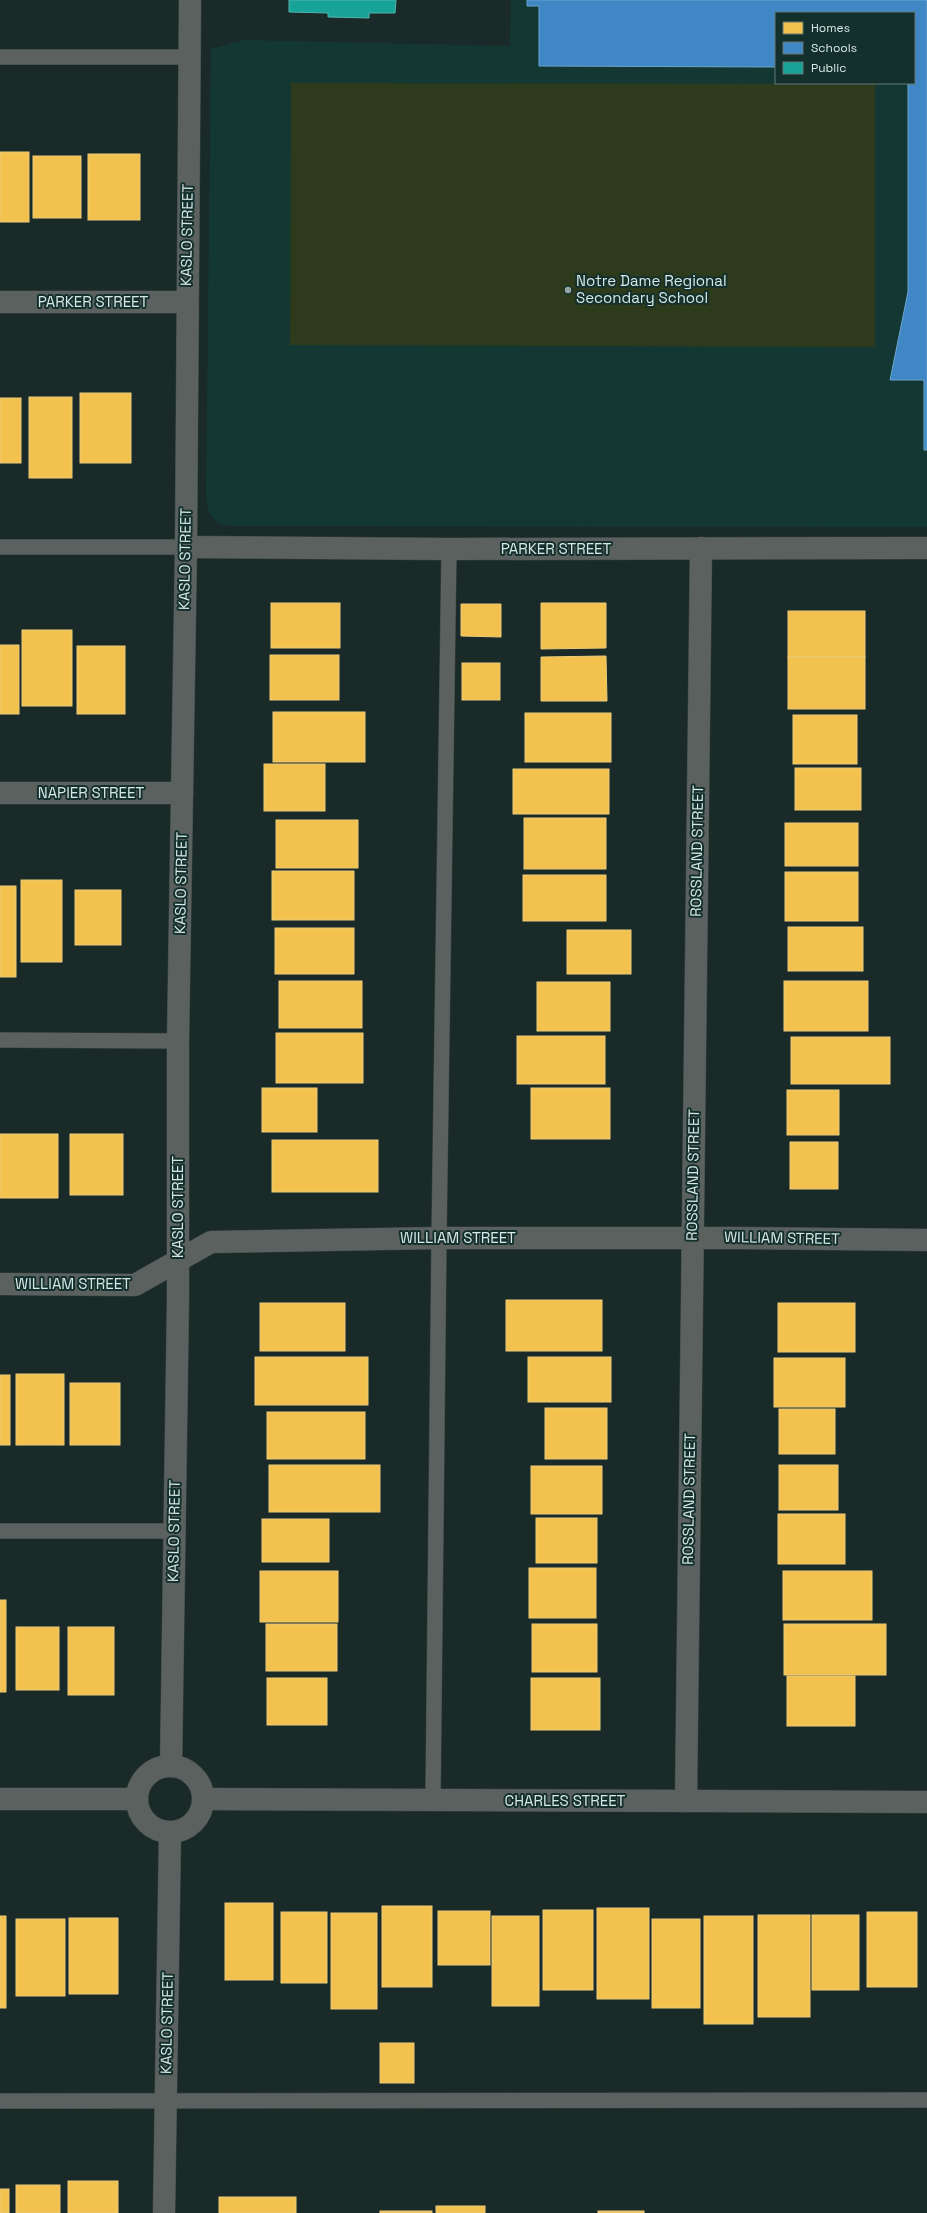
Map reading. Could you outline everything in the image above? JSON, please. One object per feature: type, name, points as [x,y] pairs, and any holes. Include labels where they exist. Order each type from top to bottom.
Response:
[{"type":"street","name":"KASLO STREET","points":[[171,1766],[178,1261],[178,1041],[186,547],[186,302],[190,0]]},
{"type":"street","name":"PARKER STREET","points":[[0,302],[186,302]]},
{"type":"street","name":"PARKER STREET","points":[[186,547],[449,550],[927,548]]},
{"type":"street","name":"ROSSLAND STREET","points":[[686,1801],[701,548]]},
{"type":"street","name":"NAPIER STREET","points":[[0,793],[182,793]]},
{"type":"street","name":"WILLIAM STREET","points":[[0,1284],[135,1285],[211,1242],[439,1238],[927,1240]]},
{"type":"street","points":[[171,1766],[190,1772],[197,1779],[202,1789],[204,1799],[202,1810],[190,1827],[180,1831],[159,1831],[150,1826],[143,1818],[137,1799],[143,1779],[160,1768],[171,1766]]},
{"type":"street","points":[[0,1799],[137,1799]]},
{"type":"street","name":"CHARLES STREET","points":[[204,1799],[927,1802]]},
{"type":"street","name":"KASLO STREET","points":[[164,2213],[170,1832]]},
{"type":"lane","points":[[0,57],[190,57]]},
{"type":"lane","points":[[0,547],[186,547]]},
{"type":"lane","points":[[433,1800],[449,550]]},
{"type":"lane","points":[[0,1040],[178,1041]]},
{"type":"lane","points":[[0,1531],[174,1531]]},
{"type":"lane","points":[[0,2101],[927,2100]]},
{"type":"shaded area","name":"Notre Dame Regional Secondary School","points":[[511,0],[927,0],[927,527],[231,526],[218,523],[209,513],[206,497],[211,49],[243,40],[510,46]]},
{"type":"shaded area","points":[[291,83],[875,84],[875,347],[290,345]]},
{"type":"building: Homes","points":[[0,152],[29,152],[29,222],[0,222]]},
{"type":"building: Homes","points":[[88,154],[140,154],[140,220],[88,220]]},
{"type":"building: Homes","points":[[33,156],[81,156],[81,218],[33,218]]},
{"type":"building: Homes","points":[[80,393],[131,393],[131,463],[80,463]]},
{"type":"building: Homes","points":[[29,397],[72,397],[72,478],[29,478]]},
{"type":"building: Homes","points":[[0,398],[21,398],[21,463],[0,463]]},
{"type":"building: Homes","points":[[271,603],[340,603],[340,648],[271,648]]},
{"type":"building: Homes","points":[[541,603],[606,603],[606,648],[541,649]]},
{"type":"building: Homes","points":[[461,604],[501,604],[501,637],[461,636]]},
{"type":"building: Homes","points":[[788,611],[865,611],[865,657],[788,657]]},
{"type":"building: Homes","points":[[22,630],[72,630],[72,706],[22,706]]},
{"type":"building: Homes","points":[[0,645],[19,645],[19,714],[0,714]]},
{"type":"building: Homes","points":[[77,646],[125,646],[125,714],[77,714]]},
{"type":"building: Homes","points":[[270,655],[339,655],[339,700],[270,700]]},
{"type":"building: Homes","points":[[606,656],[607,701],[541,701],[541,657]]},
{"type":"building: Homes","points":[[788,657],[865,657],[865,709],[788,709]]},
{"type":"building: Homes","points":[[462,663],[500,663],[500,700],[462,700]]},
{"type":"building: Homes","points":[[273,712],[365,712],[365,762],[273,762]]},
{"type":"building: Homes","points":[[525,713],[611,713],[611,762],[525,762]]},
{"type":"building: Homes","points":[[793,715],[857,715],[857,764],[793,764]]},
{"type":"building: Homes","points":[[264,764],[325,764],[325,811],[264,811]]},
{"type":"building: Homes","points":[[795,768],[861,768],[861,810],[795,810]]},
{"type":"building: Homes","points":[[513,769],[609,769],[609,814],[513,814]]},
{"type":"building: Homes","points":[[524,818],[606,818],[606,869],[524,869]]},
{"type":"building: Homes","points":[[276,820],[358,820],[358,868],[276,868]]},
{"type":"building: Homes","points":[[785,823],[858,823],[858,866],[785,866]]},
{"type":"building: Homes","points":[[272,871],[354,871],[354,920],[272,920]]},
{"type":"building: Homes","points":[[785,872],[858,872],[858,921],[785,921]]},
{"type":"building: Homes","points":[[523,875],[606,875],[606,921],[523,921]]},
{"type":"building: Homes","points":[[21,880],[62,880],[62,962],[21,962]]},
{"type":"building: Homes","points":[[0,886],[16,886],[16,977],[0,977]]},
{"type":"building: Homes","points":[[75,890],[121,890],[121,945],[75,945]]},
{"type":"building: Homes","points":[[788,927],[863,927],[863,971],[788,971]]},
{"type":"building: Homes","points":[[275,928],[354,928],[354,974],[275,974]]},
{"type":"building: Homes","points":[[567,930],[631,930],[631,974],[567,974]]},
{"type":"building: Homes","points":[[279,981],[362,981],[362,1028],[279,1028]]},
{"type":"building: Homes","points":[[784,981],[868,981],[868,1031],[784,1031]]},
{"type":"building: Homes","points":[[537,982],[610,982],[610,1031],[537,1031]]},
{"type":"building: Homes","points":[[276,1033],[363,1033],[363,1083],[276,1083]]},
{"type":"building: Homes","points":[[517,1036],[605,1036],[605,1084],[517,1084]]},
{"type":"building: Homes","points":[[791,1037],[890,1037],[890,1084],[791,1084]]},
{"type":"building: Homes","points":[[262,1088],[317,1088],[317,1132],[262,1132]]},
{"type":"building: Homes","points":[[531,1088],[610,1088],[610,1139],[531,1139]]},
{"type":"building: Homes","points":[[787,1090],[839,1090],[839,1135],[787,1135]]},
{"type":"building: Homes","points":[[0,1134],[58,1134],[58,1198],[0,1198]]},
{"type":"building: Homes","points":[[70,1134],[123,1134],[123,1195],[70,1195]]},
{"type":"building: Homes","points":[[272,1140],[378,1140],[378,1192],[272,1192]]},
{"type":"building: Homes","points":[[790,1142],[838,1142],[838,1189],[790,1189]]},
{"type":"building: Homes","points":[[506,1300],[602,1300],[602,1351],[506,1351]]},
{"type":"building: Homes","points":[[260,1303],[345,1303],[345,1351],[260,1351]]},
{"type":"building: Homes","points":[[778,1303],[855,1303],[855,1352],[778,1352]]},
{"type":"building: Homes","points":[[255,1357],[368,1357],[368,1405],[255,1405]]},
{"type":"building: Homes","points":[[528,1357],[611,1357],[611,1402],[528,1402]]},
{"type":"building: Homes","points":[[774,1358],[845,1358],[845,1407],[774,1407]]},
{"type":"building: Homes","points":[[16,1374],[64,1374],[64,1445],[16,1445]]},
{"type":"building: Homes","points":[[0,1375],[10,1375],[10,1445],[0,1445]]},
{"type":"building: Homes","points":[[70,1383],[120,1383],[120,1445],[70,1445]]},
{"type":"building: Homes","points":[[545,1408],[607,1408],[607,1459],[545,1459]]},
{"type":"building: Homes","points":[[779,1409],[835,1409],[835,1454],[779,1454]]},
{"type":"building: Homes","points":[[267,1412],[365,1412],[365,1459],[267,1459]]},
{"type":"building: Homes","points":[[269,1465],[380,1465],[380,1512],[269,1512]]},
{"type":"building: Homes","points":[[779,1465],[838,1465],[838,1510],[779,1510]]},
{"type":"building: Homes","points":[[531,1466],[602,1466],[602,1514],[531,1514]]},
{"type":"building: Homes","points":[[778,1514],[845,1514],[845,1564],[778,1564]]},
{"type":"building: Homes","points":[[536,1518],[597,1518],[597,1563],[536,1563]]},
{"type":"building: Homes","points":[[262,1519],[329,1519],[329,1562],[262,1562]]},
{"type":"building: Homes","points":[[529,1568],[596,1568],[596,1618],[529,1618]]},
{"type":"building: Homes","points":[[260,1571],[338,1571],[338,1622],[260,1622]]},
{"type":"building: Homes","points":[[783,1571],[872,1571],[872,1620],[783,1620]]},
{"type":"building: Homes","points":[[0,1600],[6,1600],[6,1692],[0,1692]]},
{"type":"building: Homes","points":[[266,1624],[337,1624],[337,1671],[266,1671]]},
{"type":"building: Homes","points":[[532,1624],[597,1624],[597,1672],[532,1672]]},
{"type":"building: Homes","points":[[784,1624],[886,1624],[886,1675],[784,1675]]},
{"type":"building: Homes","points":[[16,1627],[59,1627],[59,1690],[16,1690]]},
{"type":"building: Homes","points":[[68,1627],[114,1627],[114,1695],[68,1695]]},
{"type":"building: Homes","points":[[787,1676],[855,1676],[855,1726],[787,1726]]},
{"type":"building: Homes","points":[[267,1678],[327,1678],[327,1725],[267,1725]]},
{"type":"building: Homes","points":[[531,1678],[600,1678],[600,1730],[531,1730]]},
{"type":"building: Homes","points":[[225,1903],[273,1903],[273,1980],[225,1980]]},
{"type":"building: Homes","points":[[382,1906],[432,1906],[432,1987],[382,1987]]},
{"type":"building: Homes","points":[[597,1908],[649,1908],[649,1999],[597,1999]]},
{"type":"building: Homes","points":[[543,1910],[593,1910],[593,1990],[543,1990]]},
{"type":"building: Homes","points":[[438,1911],[490,1911],[490,1965],[438,1965]]},
{"type":"building: Homes","points":[[281,1912],[327,1912],[327,1983],[281,1983]]},
{"type":"building: Homes","points":[[867,1912],[917,1912],[917,1987],[867,1987]]},
{"type":"building: Homes","points":[[331,1913],[377,1913],[377,2009],[331,2009]]},
{"type":"building: Homes","points":[[758,1915],[810,1915],[810,2017],[758,2017]]},
{"type":"building: Homes","points":[[812,1915],[859,1915],[859,1990],[812,1990]]},
{"type":"building: Homes","points":[[0,1916],[6,1916],[6,2008],[0,2008]]},
{"type":"building: Homes","points":[[492,1916],[539,1916],[539,2006],[492,2006]]},
{"type":"building: Homes","points":[[704,1916],[753,1916],[753,2024],[704,2024]]},
{"type":"building: Homes","points":[[69,1918],[118,1918],[118,1994],[69,1994]]},
{"type":"building: Homes","points":[[16,1919],[65,1919],[65,1996],[16,1996]]},
{"type":"building: Homes","points":[[652,1919],[700,1919],[700,2008],[652,2008]]},
{"type":"building: Homes","points":[[380,2043],[414,2043],[414,2083],[380,2083]]},
{"type":"building: Homes","points":[[68,2181],[118,2181],[118,2213],[68,2213]]},
{"type":"building: Homes","points":[[16,2185],[60,2185],[60,2213],[16,2213]]},
{"type":"building: Homes","points":[[0,2189],[9,2189],[9,2213],[0,2213]]},
{"type":"building: Homes","points":[[219,2197],[296,2197],[296,2213],[219,2213]]},
{"type":"building: Homes","points":[[436,2206],[485,2206],[485,2213],[436,2213]]},
{"type":"building: Homes","points":[[380,2211],[432,2211],[432,2213],[380,2213]]},
{"type":"building: Homes","points":[[598,2211],[644,2211],[644,2213],[598,2213]]},
{"type":"building: Schools","points":[[527,0],[927,0],[927,450],[924,450],[924,380],[890,380],[908,292],[908,84],[915,84],[915,12],[775,12],[775,67],[539,66],[539,6],[527,6]]},
{"type":"building: Public","points":[[289,0],[396,0],[395,13],[369,13],[369,18],[328,17],[328,13],[289,12]]},
{"type":"place","name":"Notre Dame Regional Secondary School","points":[[568,290]]}]
